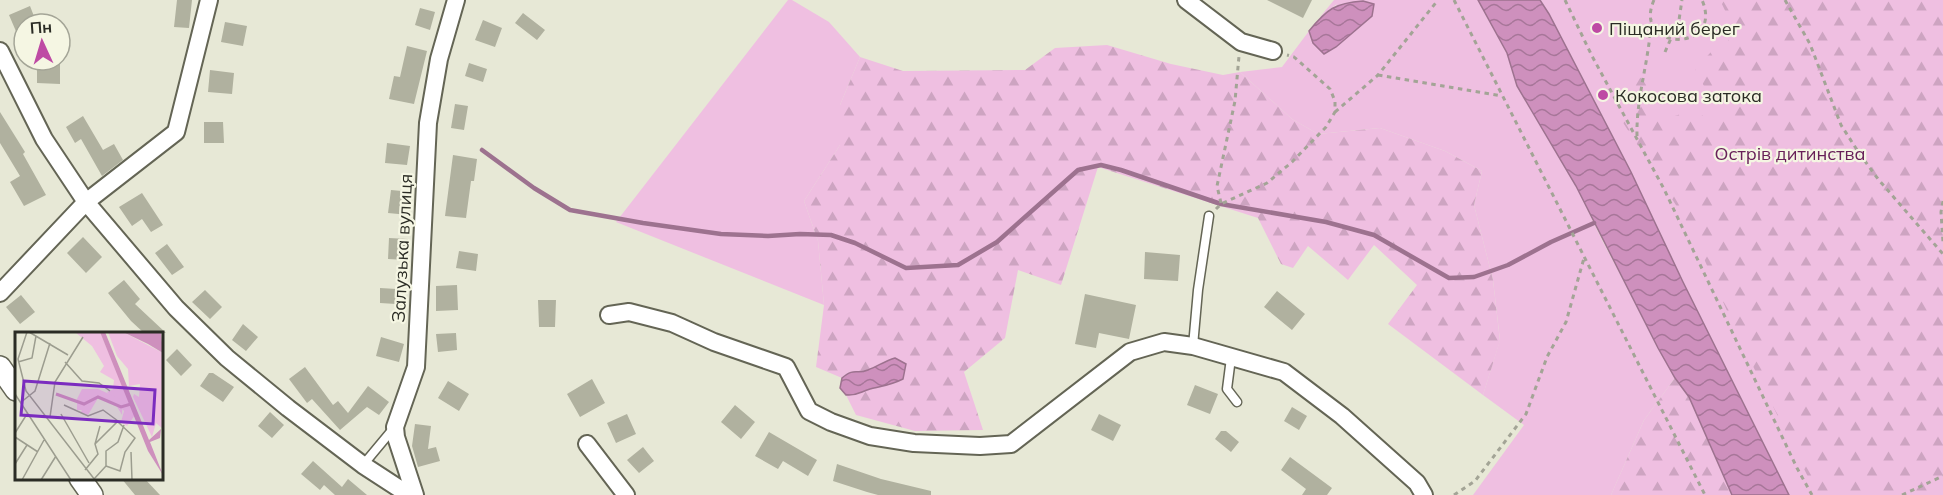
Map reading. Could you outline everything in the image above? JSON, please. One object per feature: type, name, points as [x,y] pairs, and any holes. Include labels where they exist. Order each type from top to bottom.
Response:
[{"type":"street","points":[[0,293],[86,202],[176,132],[209,0]]},
{"type":"street","name":"Залузька вулиця","points":[[395,427],[416,367],[428,123],[439,59],[456,0]]},
{"type":"street","points":[[1186,0],[1240,42],[1273,51]]},
{"type":"street","points":[[0,51],[44,139],[86,202],[176,308],[227,358],[288,408],[363,465],[409,495]]},
{"type":"street","points":[[609,315],[629,312],[672,323],[714,342],[786,368],[809,411],[831,422],[870,436],[914,443],[980,446],[1011,444],[1130,352],[1164,342],[1193,346],[1284,372],[1342,416],[1417,483],[1424,495]]},
{"type":"street","points":[[0,367],[15,389]]},
{"type":"street","points":[[395,427],[396,437],[415,495]]},
{"type":"street","points":[[587,444],[626,495]]},
{"type":"lane","points":[[1193,346],[1198,290],[1209,216]]},
{"type":"lane","points":[[1231,358],[1227,389],[1237,402]]},
{"type":"lane","points":[[363,465],[395,427]]},
{"type":"path","points":[[1209,216],[1221,204],[1267,183],[1292,162],[1326,127],[1335,112],[1378,75],[1438,0]]},
{"type":"path","points":[[1454,0],[1705,495]]},
{"type":"path","points":[[1565,0],[1592,56],[1664,189],[1812,495]]},
{"type":"path","points":[[1637,139],[1638,104],[1649,45],[1651,10],[1654,0]]},
{"type":"path","points":[[1651,19],[1659,33],[1670,39],[1686,40],[1701,29],[1705,20],[1706,11],[1702,0]]},
{"type":"path","points":[[1785,0],[1810,44],[1841,124],[1859,153],[1878,179],[1943,254]]},
{"type":"path","points":[[1665,52],[1679,20],[1682,1]]},
{"type":"path","points":[[1221,204],[1217,186],[1235,101],[1240,42]]},
{"type":"path","points":[[1273,51],[1294,57],[1330,89],[1335,101],[1335,112]]},
{"type":"path","points":[[1378,75],[1502,96]]},
{"type":"path","points":[[1943,201],[1941,212],[1943,242]]},
{"type":"path","points":[[1454,495],[1475,481],[1526,414],[1547,357],[1566,322],[1584,256]]},
{"type":"path","points":[[1902,495],[1943,476]]},
{"type":"green space","points":[[788,0],[792,0],[829,22],[860,57],[840,105],[840,145],[804,201],[818,241],[824,305],[616,222]]},
{"type":"green space","points":[[1334,0],[1478,0],[1507,53],[1517,86],[1576,186],[1675,378],[1644,420],[1611,495],[1473,495],[1524,425],[1483,395],[1500,340],[1493,280],[1474,205],[1482,171],[1445,151],[1380,128],[1318,134],[1292,119],[1240,72],[1282,67],[1309,31],[1313,43],[1337,4],[1320,17]]},
{"type":"green space","name":"Острів дитинства","points":[[1540,0],[1943,0],[1943,495],[1789,495],[1631,172]]},
{"type":"green space","name":"Острів дитинства","points":[[1720,0],[1943,0],[1943,495],[1817,495],[1739,338],[1690,227],[1622,121],[1617,88],[1620,81],[1634,71],[1651,89],[1650,103],[1661,120],[1678,115],[1694,104],[1711,127],[1717,122],[1705,88],[1695,69],[1711,52],[1727,45],[1732,25]]},
{"type":"green space","points":[[1107,45],[1171,64],[1223,75],[1240,72],[1292,119],[1318,134],[1380,128],[1445,151],[1482,171],[1474,205],[1493,280],[1500,341],[1483,395],[1388,324],[1417,285],[1374,245],[1348,280],[1308,246],[1293,268],[1281,264],[1258,218],[1098,167],[1061,285],[1018,270],[1005,338],[964,372],[983,430],[915,431],[856,415],[846,395],[903,379],[905,364],[895,358],[870,370],[852,372],[842,378],[816,367],[824,305],[818,241],[804,201],[840,145],[840,105],[860,57],[903,71],[1025,70],[1055,48]]},
{"type":"green space","points":[[1675,378],[1689,397],[1732,495],[1611,495],[1644,420]]},
{"type":"water","points":[[1478,0],[1540,0],[1549,14],[1631,172],[1789,495],[1732,495],[1689,397],[1658,348],[1576,186],[1517,86],[1507,53]]},
{"type":"water","points":[[1363,1],[1374,4],[1372,16],[1336,47],[1324,54],[1313,43],[1309,31],[1332,8],[1345,3]]},
{"type":"water","points":[[895,358],[906,364],[903,379],[853,395],[846,395],[840,388],[842,378],[846,375],[868,370]]},
{"type":"building","points":[[177,0],[192,0],[189,28],[174,27]]},
{"type":"building","points":[[1267,0],[1312,0],[1303,18]]},
{"type":"building","points":[[30,6],[32,12],[16,12]]},
{"type":"building","points":[[420,8],[435,12],[430,30],[415,25]]},
{"type":"building","points":[[523,13],[545,30],[537,40],[515,23]]},
{"type":"building","points":[[483,20],[502,28],[495,47],[475,40]]},
{"type":"building","points":[[225,22],[247,26],[243,46],[221,42]]},
{"type":"building","points":[[407,46],[427,51],[414,104],[389,99],[394,76],[400,77]]},
{"type":"building","points":[[469,63],[487,69],[483,82],[465,76]]},
{"type":"building","points":[[210,70],[234,73],[232,94],[208,92]]},
{"type":"building","points":[[37,72],[60,72],[60,84],[37,83]]},
{"type":"building","points":[[455,104],[468,106],[464,130],[451,128]]},
{"type":"building","points":[[0,112],[25,152],[23,154],[46,195],[24,206],[10,182],[20,176],[0,143]]},
{"type":"building","points":[[83,116],[103,150],[114,144],[123,160],[102,176],[81,139],[75,143],[66,127]]},
{"type":"building","points":[[204,122],[223,122],[224,143],[204,143]]},
{"type":"building","points":[[387,143],[410,146],[407,165],[385,163]]},
{"type":"building","points":[[453,155],[477,159],[474,181],[471,181],[466,218],[445,216]]},
{"type":"building","points":[[391,190],[412,192],[409,215],[388,213]]},
{"type":"building","points":[[142,193],[163,225],[151,232],[142,219],[132,226],[119,207]]},
{"type":"building","points":[[83,237],[102,257],[86,273],[67,253]]},
{"type":"building","points":[[389,238],[408,239],[406,260],[388,259]]},
{"type":"building","points":[[167,244],[184,267],[172,275],[155,253]]},
{"type":"building","points":[[459,251],[478,254],[476,271],[456,268]]},
{"type":"building","points":[[1145,252],[1180,255],[1178,281],[1144,279]]},
{"type":"building","points":[[124,280],[140,299],[135,304],[166,333],[143,332],[108,293]]},
{"type":"building","points":[[457,285],[458,310],[436,311],[436,286]]},
{"type":"building","points":[[380,288],[397,289],[396,304],[380,303]]},
{"type":"building","points":[[205,290],[222,307],[210,319],[192,302]]},
{"type":"building","points":[[1277,291],[1305,314],[1292,330],[1264,307]]},
{"type":"building","points":[[1085,294],[1136,305],[1129,339],[1099,333],[1096,348],[1075,344]]},
{"type":"building","points":[[21,295],[35,312],[20,324],[6,307]]},
{"type":"building","points":[[538,300],[556,300],[555,327],[539,327]]},
{"type":"building","points":[[243,324],[258,337],[246,351],[232,340]]},
{"type":"building","points":[[456,333],[457,350],[438,352],[436,334]]},
{"type":"building","points":[[381,337],[404,344],[399,362],[376,356]]},
{"type":"building","points":[[177,349],[192,365],[181,376],[166,360]]},
{"type":"building","points":[[305,367],[333,405],[338,401],[348,413],[368,386],[389,402],[379,415],[367,407],[340,430],[312,399],[307,403],[289,379]]},
{"type":"building","points":[[209,373],[213,373],[234,387],[223,402],[200,386]]},
{"type":"building","points":[[592,379],[605,403],[580,417],[567,394]]},
{"type":"building","points":[[448,381],[469,394],[459,411],[438,398]]},
{"type":"building","points":[[1195,385],[1218,394],[1210,414],[1187,405]]},
{"type":"building","points":[[735,405],[755,422],[741,439],[721,422]]},
{"type":"building","points":[[1292,407],[1307,416],[1299,430],[1284,421]]},
{"type":"building","points":[[270,412],[284,425],[272,438],[258,426]]},
{"type":"building","points":[[627,414],[636,434],[616,443],[607,423]]},
{"type":"building","points":[[1099,414],[1121,425],[1113,441],[1091,430]]},
{"type":"building","points":[[415,424],[431,426],[428,449],[436,447],[440,461],[418,467],[412,446]]},
{"type":"building","points":[[1221,431],[1226,431],[1239,442],[1231,452],[1215,439]]},
{"type":"building","points":[[769,432],[817,460],[808,476],[783,461],[778,469],[755,456]]},
{"type":"building","points":[[643,447],[654,461],[639,473],[627,460]]},
{"type":"building","points":[[1290,457],[1332,488],[1327,495],[1302,495],[1306,489],[1281,470]]},
{"type":"building","points":[[313,461],[342,487],[348,479],[367,495],[335,495],[324,485],[320,490],[301,474]]},
{"type":"building","points":[[837,464],[881,479],[931,491],[931,495],[878,495],[833,481]]},
{"type":"building","points":[[123,480],[146,480],[160,495],[135,495]]},
{"type":"waterway","points":[[482,150],[534,188],[570,210],[721,234],[831,235],[855,243],[906,268],[958,265],[997,242],[1078,170],[1101,165],[1221,204],[1326,222],[1374,235],[1449,278],[1474,277],[1508,265],[1594,223]]},
{"type":"place","name":"Піщаний берег","points":[[1597,28]]},
{"type":"place","name":"Кокосова затока","points":[[1603,95]]}]
